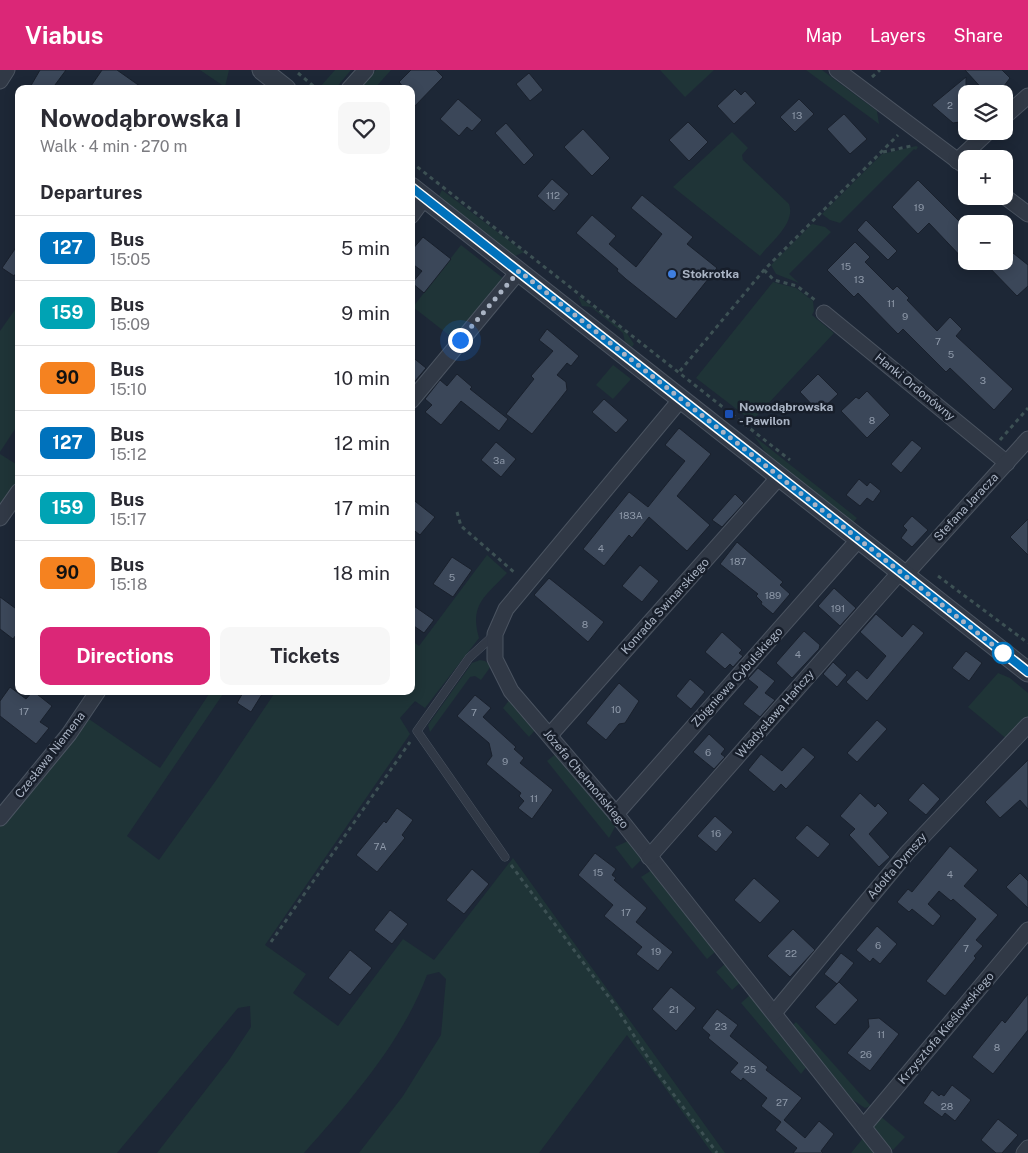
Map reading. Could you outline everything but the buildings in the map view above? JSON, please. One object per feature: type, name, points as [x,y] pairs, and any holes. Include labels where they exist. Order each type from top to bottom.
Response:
[{"type":"street","points":[[0,82],[7,70]]},
{"type":"street","points":[[262,70],[278,85]]},
{"type":"street","points":[[353,85],[366,70]]},
{"type":"street","points":[[837,70],[958,161]]},
{"type":"street","points":[[1013,109],[1028,96]]},
{"type":"street","points":[[973,150],[981,140]]},
{"type":"street","points":[[418,192],[1028,672]]},
{"type":"street","points":[[1013,203],[1028,214]]},
{"type":"street","points":[[415,396],[519,271]]},
{"type":"street","name":"Hanki Ordonówny","points":[[824,312],[1007,463]]},
{"type":"street","name":"Józefa Chełmońskiego","points":[[682,399],[506,609],[495,634],[494,659],[511,691],[616,814],[884,1153]]},
{"type":"street","name":"Stefana Jaracza","points":[[902,573],[1007,463],[1028,438]]},
{"type":"street","name":"Konrada Swinarskiego","points":[[550,735],[779,477]]},
{"type":"street","points":[[0,518],[15,497]]},
{"type":"street","name":"Zbigniewa Cybulskiego","points":[[616,814],[858,539]]},
{"type":"street","name":"Władysława Hańczy","points":[[649,857],[902,573]]},
{"type":"street","name":"Czesława Niemena","points":[[0,818],[69,734],[95,695]]},
{"type":"street","name":"Adolfa Dymszy","points":[[774,1014],[906,853],[1028,725]]},
{"type":"street","name":"Krzysztofa Kieślowskiego","points":[[864,1126],[1028,930]]},
{"type":"street","points":[[1024,1153],[1028,1148]]},
{"type":"lane","points":[[495,634],[469,658],[417,731],[505,857]]},
{"type":"path","points":[[293,70],[312,85]]},
{"type":"path","points":[[680,371],[764,270],[909,124]]},
{"type":"path","points":[[882,152],[919,144]]},
{"type":"path","points":[[415,165],[680,371],[795,464]]},
{"type":"path","points":[[764,270],[774,280],[797,286],[815,299],[824,312]]},
{"type":"path","points":[[991,450],[1028,408]]},
{"type":"path","points":[[457,512],[461,526],[527,583]]},
{"type":"path","points":[[917,559],[1028,643]]},
{"type":"path","points":[[271,942],[417,731]]},
{"type":"path","points":[[505,857],[614,1004],[657,1072],[717,1153]]},
{"type":"green space","points":[[200,70],[229,70],[225,85],[222,85]]},
{"type":"green space","points":[[335,70],[351,70],[338,85],[322,85]]},
{"type":"green space","points":[[376,70],[391,70],[378,85],[363,85]]},
{"type":"green space","points":[[660,70],[714,70],[685,97]]},
{"type":"green space","points":[[806,70],[822,70],[877,111],[879,124]]},
{"type":"green space","points":[[732,132],[748,148],[742,155],[743,160],[789,204],[789,218],[786,225],[760,256],[673,187]]},
{"type":"green space","points":[[918,147],[916,150],[914,149],[840,223],[830,220],[822,214],[882,154]]},
{"type":"green space","points":[[442,190],[524,252],[515,256],[439,196]]},
{"type":"green space","points":[[812,224],[825,227],[831,232],[789,274],[799,283],[776,274],[771,265]]},
{"type":"green space","points":[[461,245],[504,279],[454,339],[415,309],[415,304]]},
{"type":"green space","points":[[773,282],[796,288],[813,301],[814,311],[812,315],[834,333],[752,421],[696,378]]},
{"type":"green space","points":[[578,296],[626,332],[634,344],[632,347],[625,342],[623,333],[591,307],[582,306]]},
{"type":"green space","points":[[15,310],[15,429],[0,452],[0,331]]},
{"type":"green space","points":[[613,365],[631,379],[613,399],[596,385]]},
{"type":"green space","points":[[754,436],[857,518],[853,523],[768,456]]},
{"type":"green space","points":[[0,454],[15,463],[15,491],[0,511]]},
{"type":"green space","points":[[487,555],[507,573],[481,601],[476,617],[479,638],[425,708],[415,701],[400,718],[410,734],[265,945],[306,974],[293,993],[338,1026],[403,939],[434,960],[513,858],[725,1153],[712,1153],[627,1035],[539,1153],[359,1153],[403,1096],[441,1035],[446,979],[439,972],[427,975],[404,1024],[374,1069],[304,1153],[157,1153],[229,1060],[251,1027],[250,1006],[238,1008],[117,1153],[0,1153],[0,824],[86,717],[160,768],[208,695],[222,695],[127,836],[159,860],[217,779],[273,695],[415,695],[415,643],[419,646]]},
{"type":"green space","points":[[480,660],[485,661],[491,666],[481,680],[475,676],[470,677],[430,732],[428,725],[472,663]]},
{"type":"green space","points":[[998,673],[1010,678],[1028,693],[1028,719],[1008,740],[968,707]]},
{"type":"green space","points":[[511,698],[537,728],[529,737],[503,708]]},
{"type":"green space","points":[[557,753],[616,825],[609,838],[547,761]]},
{"type":"green space","points":[[628,841],[643,858],[632,869],[615,847]]},
{"type":"green space","points":[[652,870],[716,951],[707,959],[641,877]]},
{"type":"green space","points":[[726,963],[741,982],[732,990],[716,972]]},
{"type":"green space","points":[[750,995],[808,1065],[801,1074],[741,1003]]},
{"type":"green space","points":[[796,1022],[871,1106],[865,1108],[850,1098],[793,1025]]},
{"type":"green space","points":[[879,1115],[905,1137],[893,1150],[872,1130],[871,1125]]},
{"type":"green space","points":[[864,1137],[876,1153],[851,1153]]},
{"type":"bus line","name":"127","points":[[415,190],[1028,672]]},
{"type":"place","name":"Stokrotka","points":[[672,274]]},
{"type":"place","name":"Nowodąbrowska - Pawilon","points":[[729,414]]},
{"type":"route","points":[[460,340],[519,271],[1003,653]]}]
